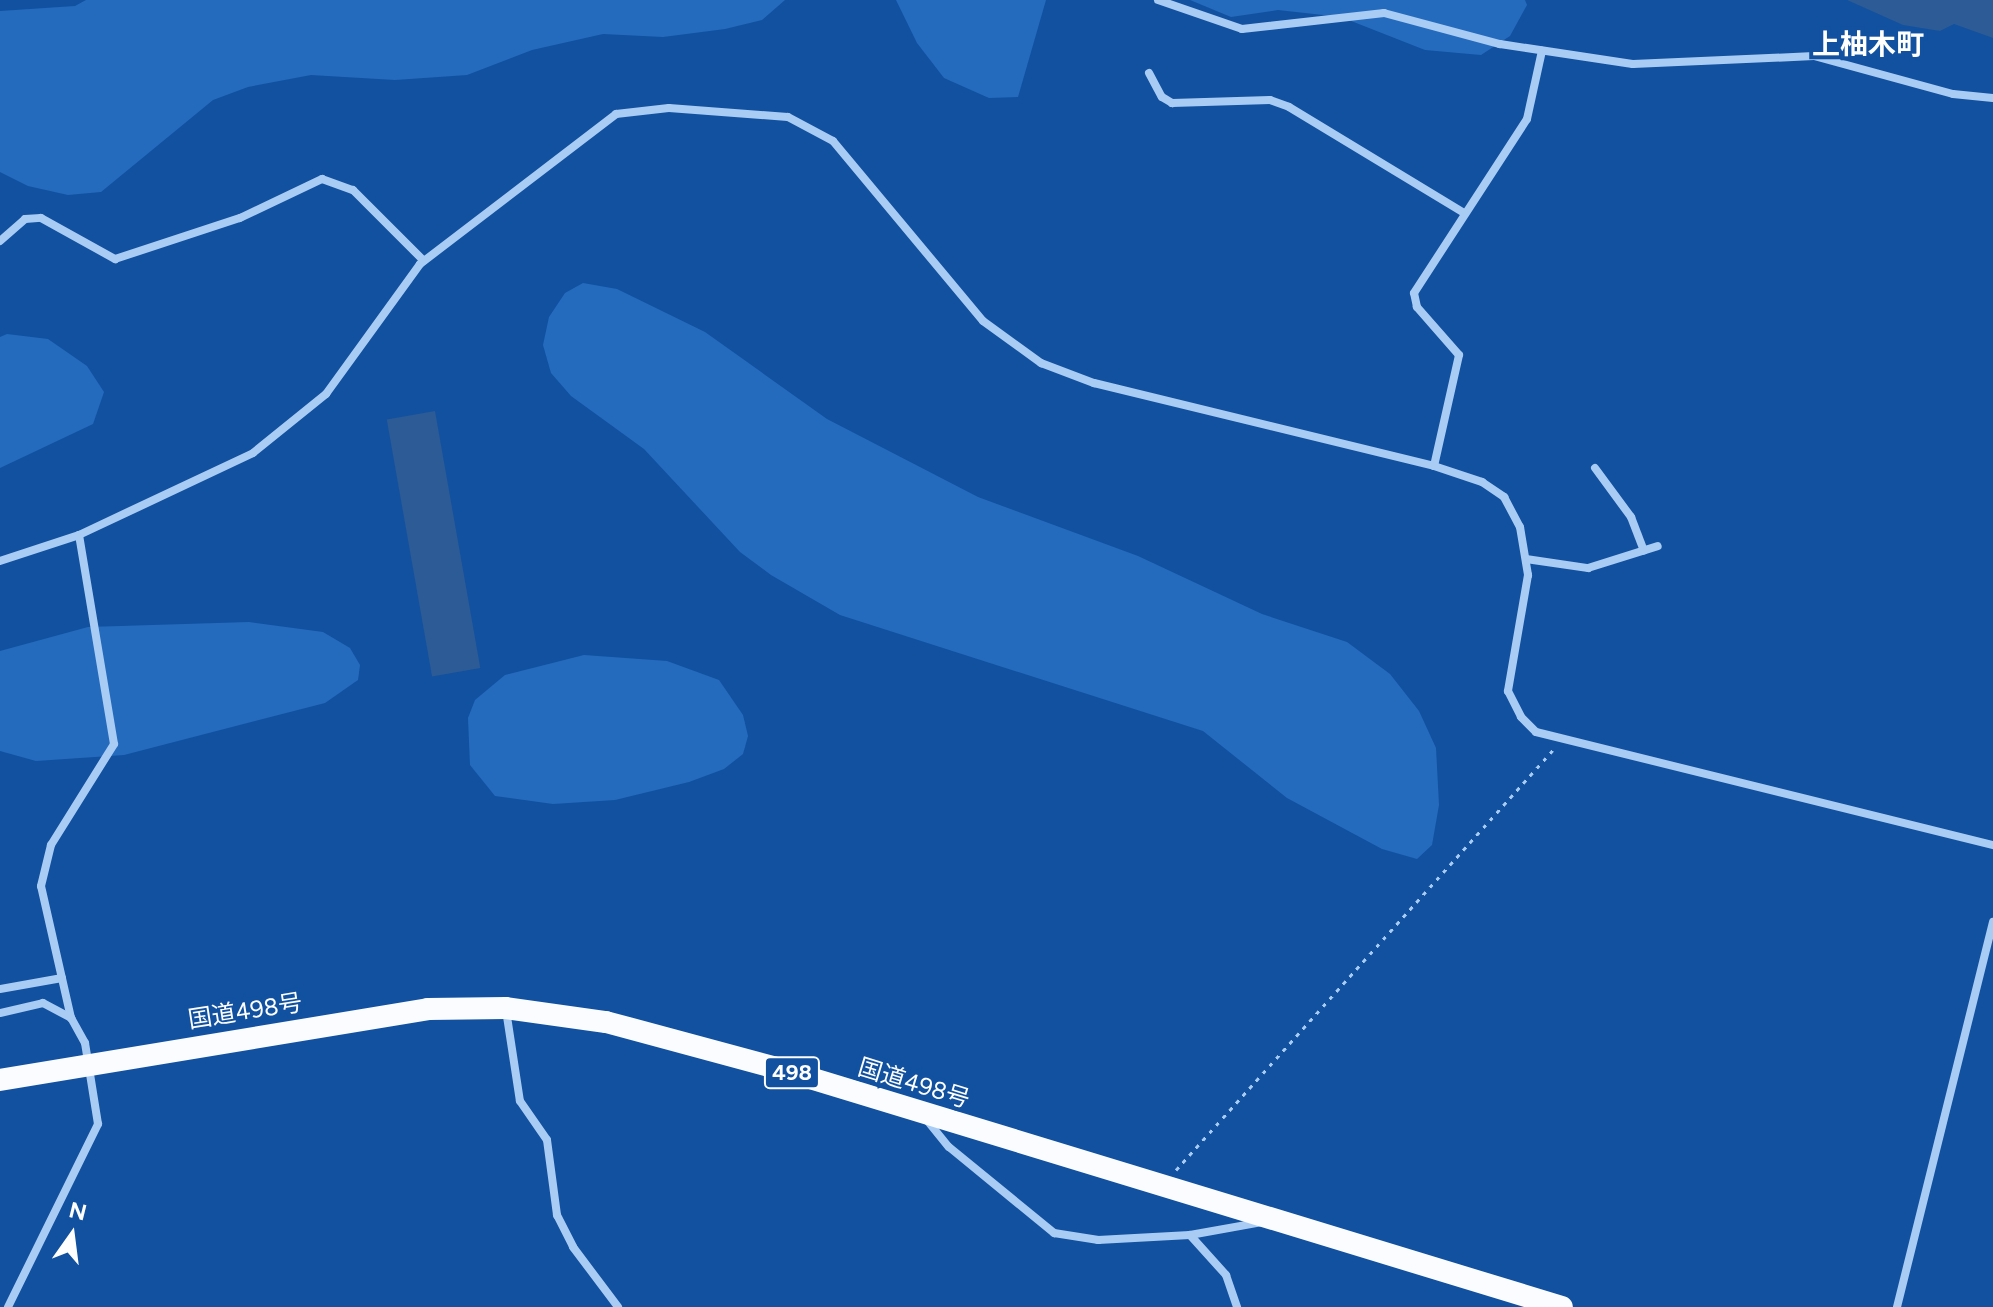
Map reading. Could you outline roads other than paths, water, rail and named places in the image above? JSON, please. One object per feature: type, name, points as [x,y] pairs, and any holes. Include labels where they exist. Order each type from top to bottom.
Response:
[{"type":"highway","name":"国道498号","points":[[0,1080],[428,1009],[506,1008],[606,1022],[1163,1184],[1562,1307]]},
{"type":"street","points":[[1158,0],[1242,29],[1384,13],[1542,51],[1678,66],[1814,56],[1953,94],[1993,98]]},
{"type":"street","points":[[1434,466],[1459,355],[1417,307],[1414,293],[1527,119],[1542,51]]},
{"type":"street","points":[[1149,73],[1162,97],[1172,103],[1270,100],[1289,107],[1464,213]]},
{"type":"street","points":[[0,561],[79,535],[253,453],[326,394],[424,261],[616,114],[669,108],[788,117],[833,141],[983,321],[1041,363],[1094,383],[1434,466],[1482,482],[1504,497],[1520,527],[1528,575],[1508,691],[1521,717],[1536,732],[1993,845]]},
{"type":"street","points":[[0,241],[25,219],[41,218],[115,259],[240,218],[322,179],[353,190],[424,261]]},
{"type":"street","points":[[1595,468],[1631,517],[1644,551]]},
{"type":"street","points":[[8,1307],[98,1124],[89,1063],[71,1018],[41,886],[51,845],[114,744],[79,535]]},
{"type":"street","points":[[1526,559],[1588,568],[1658,546]]},
{"type":"street","points":[[1897,1307],[1993,922]]},
{"type":"street","points":[[0,989],[62,978]]},
{"type":"street","points":[[0,1013],[43,1003],[71,1018]]},
{"type":"street","points":[[506,1008],[520,1101],[547,1140],[557,1215],[573,1247],[618,1307]]},
{"type":"street","points":[[921,1113],[949,1147],[1054,1233],[1098,1240],[1190,1235],[1242,1228],[1269,1218]]},
{"type":"street","points":[[1190,1235],[1226,1275],[1237,1307]]},
{"type":"district","name":"上柚木町","points":[[1868,44]]}]
